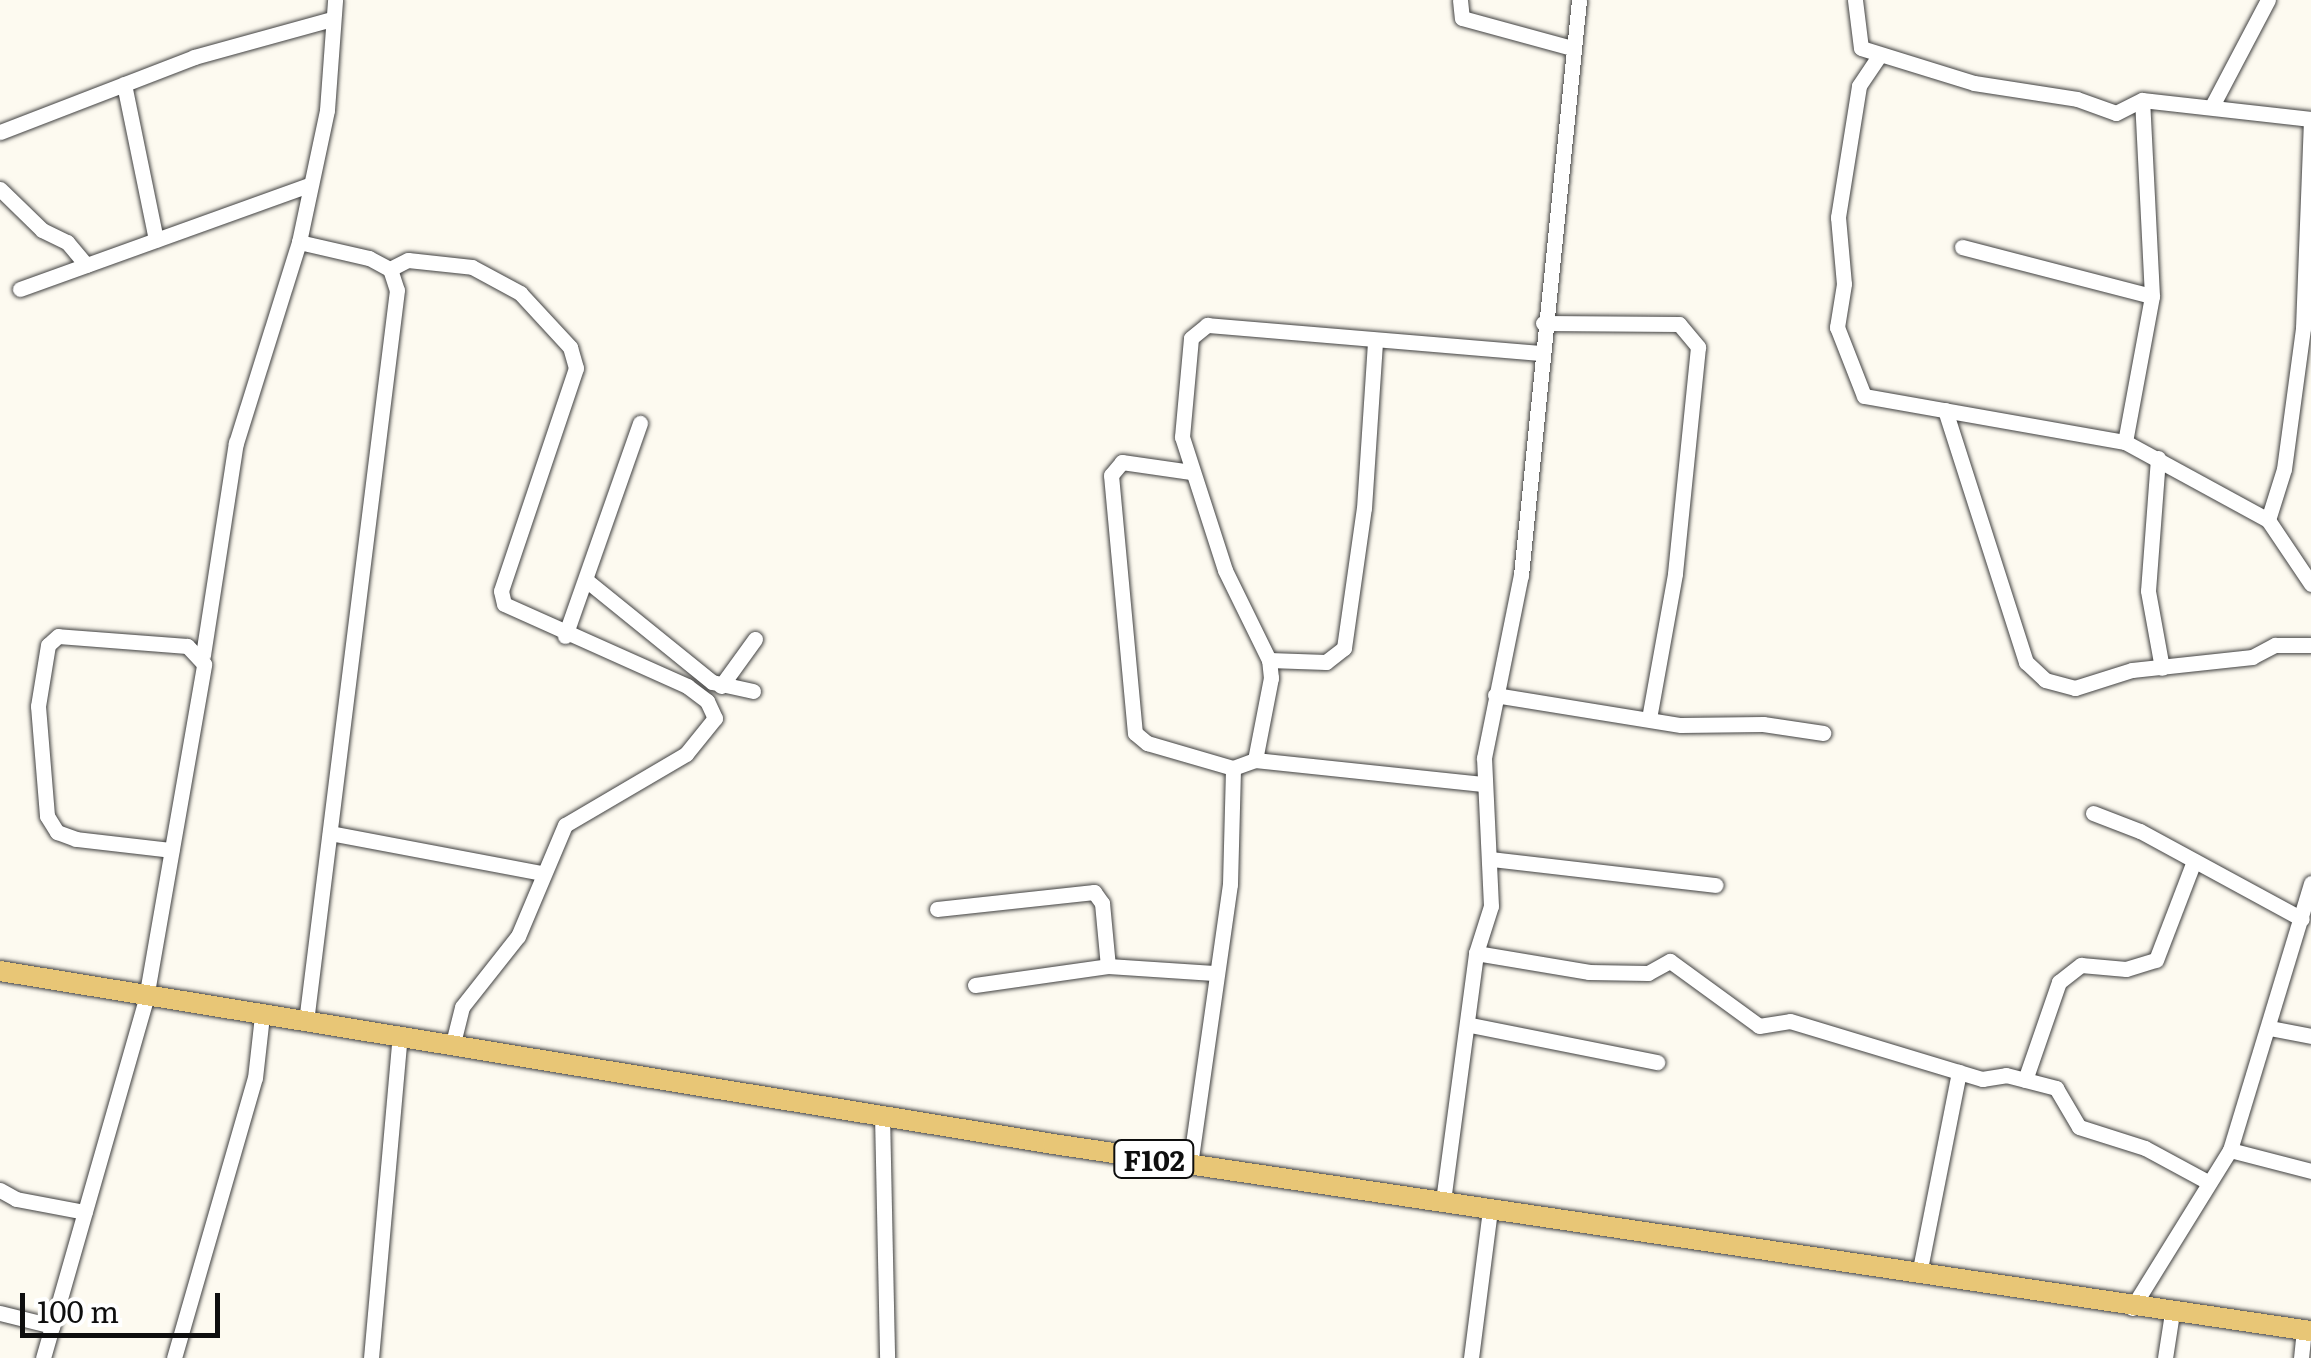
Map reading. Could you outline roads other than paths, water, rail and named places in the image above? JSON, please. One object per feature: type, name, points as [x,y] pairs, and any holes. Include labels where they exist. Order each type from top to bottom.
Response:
[{"type":"main road","name":"F102","points":[[0,972],[1190,1165],[2132,1308],[2307,1330]]},
{"type":"street","points":[[43,1358],[146,998],[236,444],[299,242],[327,110],[335,0]]},
{"type":"street","points":[[1460,0],[1462,18],[1572,48]]},
{"type":"street","points":[[1443,1201],[1471,1025],[1476,953],[1490,906],[1491,859],[1483,784],[1495,694],[1521,575],[1539,353],[1578,0]]},
{"type":"street","points":[[1855,0],[1856,40],[1879,56],[2116,113],[2142,100],[2311,119],[2308,292],[2284,469],[2268,520]]},
{"type":"street","points":[[2212,106],[2268,0]]},
{"type":"street","points":[[0,132],[260,36],[332,20]]},
{"type":"street","points":[[1879,56],[1858,86],[1842,166],[1838,217],[1844,284],[1837,328],[1864,396],[2126,442],[2268,520],[2311,584]]},
{"type":"street","points":[[124,84],[156,240]]},
{"type":"street","points":[[2126,442],[2152,296],[2142,100]]},
{"type":"street","points":[[20,290],[311,184]]},
{"type":"street","points":[[0,190],[42,230],[68,242],[86,265]]},
{"type":"street","points":[[299,242],[390,269],[408,260],[472,267],[520,294],[570,347],[576,368],[501,591],[515,612],[687,686],[707,701],[715,718],[686,754],[565,824],[518,936],[462,1007],[452,1044]]},
{"type":"street","points":[[1962,248],[2041,262],[2152,296]]},
{"type":"street","points":[[306,1022],[385,424],[398,290],[390,269]]},
{"type":"street","points":[[1542,323],[1680,324],[1698,347],[1675,574],[1649,719]]},
{"type":"street","points":[[1255,760],[1269,660],[1240,608],[1190,472],[1180,403],[1194,331],[1207,326],[1374,343],[1539,353]]},
{"type":"street","points":[[1269,660],[1326,662],[1344,648],[1364,508],[1374,343]]},
{"type":"street","points":[[1945,410],[2026,662],[2045,680],[2075,688],[2162,668],[2236,660],[2275,645],[2311,645]]},
{"type":"street","points":[[564,636],[640,423]]},
{"type":"street","points":[[2158,458],[2148,592],[2162,668]]},
{"type":"street","points":[[1190,472],[1122,462],[1111,475],[1135,733],[1147,743],[1232,768],[1255,760],[1483,784]]},
{"type":"street","points":[[586,580],[721,686],[753,692]]},
{"type":"street","points":[[171,850],[57,832],[46,816],[41,678],[48,645],[70,633],[187,646],[203,655]]},
{"type":"street","points":[[721,686],[755,639]]},
{"type":"street","points":[[1495,694],[1649,719],[1823,733]]},
{"type":"street","points":[[1190,1165],[1214,973],[1230,884],[1232,768]]},
{"type":"street","points":[[2093,813],[2302,919]]},
{"type":"street","points":[[330,833],[542,872]]},
{"type":"street","points":[[1491,859],[1715,885]]},
{"type":"street","points":[[2025,1080],[2059,982],[2081,965],[2126,969],[2156,960],[2194,861]]},
{"type":"street","points":[[2132,1308],[2230,1150],[2311,883]]},
{"type":"street","points":[[937,909],[1094,892],[1102,903],[1108,966]]},
{"type":"street","points":[[1476,953],[1589,972],[1628,968],[1648,973],[1670,960],[1759,1026],[1790,1021],[1959,1072],[2056,1088],[2080,1128],[2145,1148],[2208,1182]]},
{"type":"street","points":[[974,984],[1108,966],[1214,973]]},
{"type":"street","points":[[174,1358],[255,1078],[262,1016]]},
{"type":"street","points":[[1471,1025],[1657,1062]]},
{"type":"street","points":[[2270,1028],[2311,1036]]},
{"type":"street","points":[[371,1358],[400,1036]]},
{"type":"street","points":[[1918,1274],[1959,1072]]},
{"type":"street","points":[[882,1114],[887,1358]]},
{"type":"street","points":[[2230,1150],[2311,1171]]},
{"type":"street","points":[[0,1190],[85,1212]]},
{"type":"street","points":[[1471,1358],[1490,1209]]},
{"type":"street","points":[[0,1313],[52,1326]]},
{"type":"street","points":[[2165,1358],[2172,1313]]},
{"type":"street","points":[[2301,1358],[2307,1330]]}]
